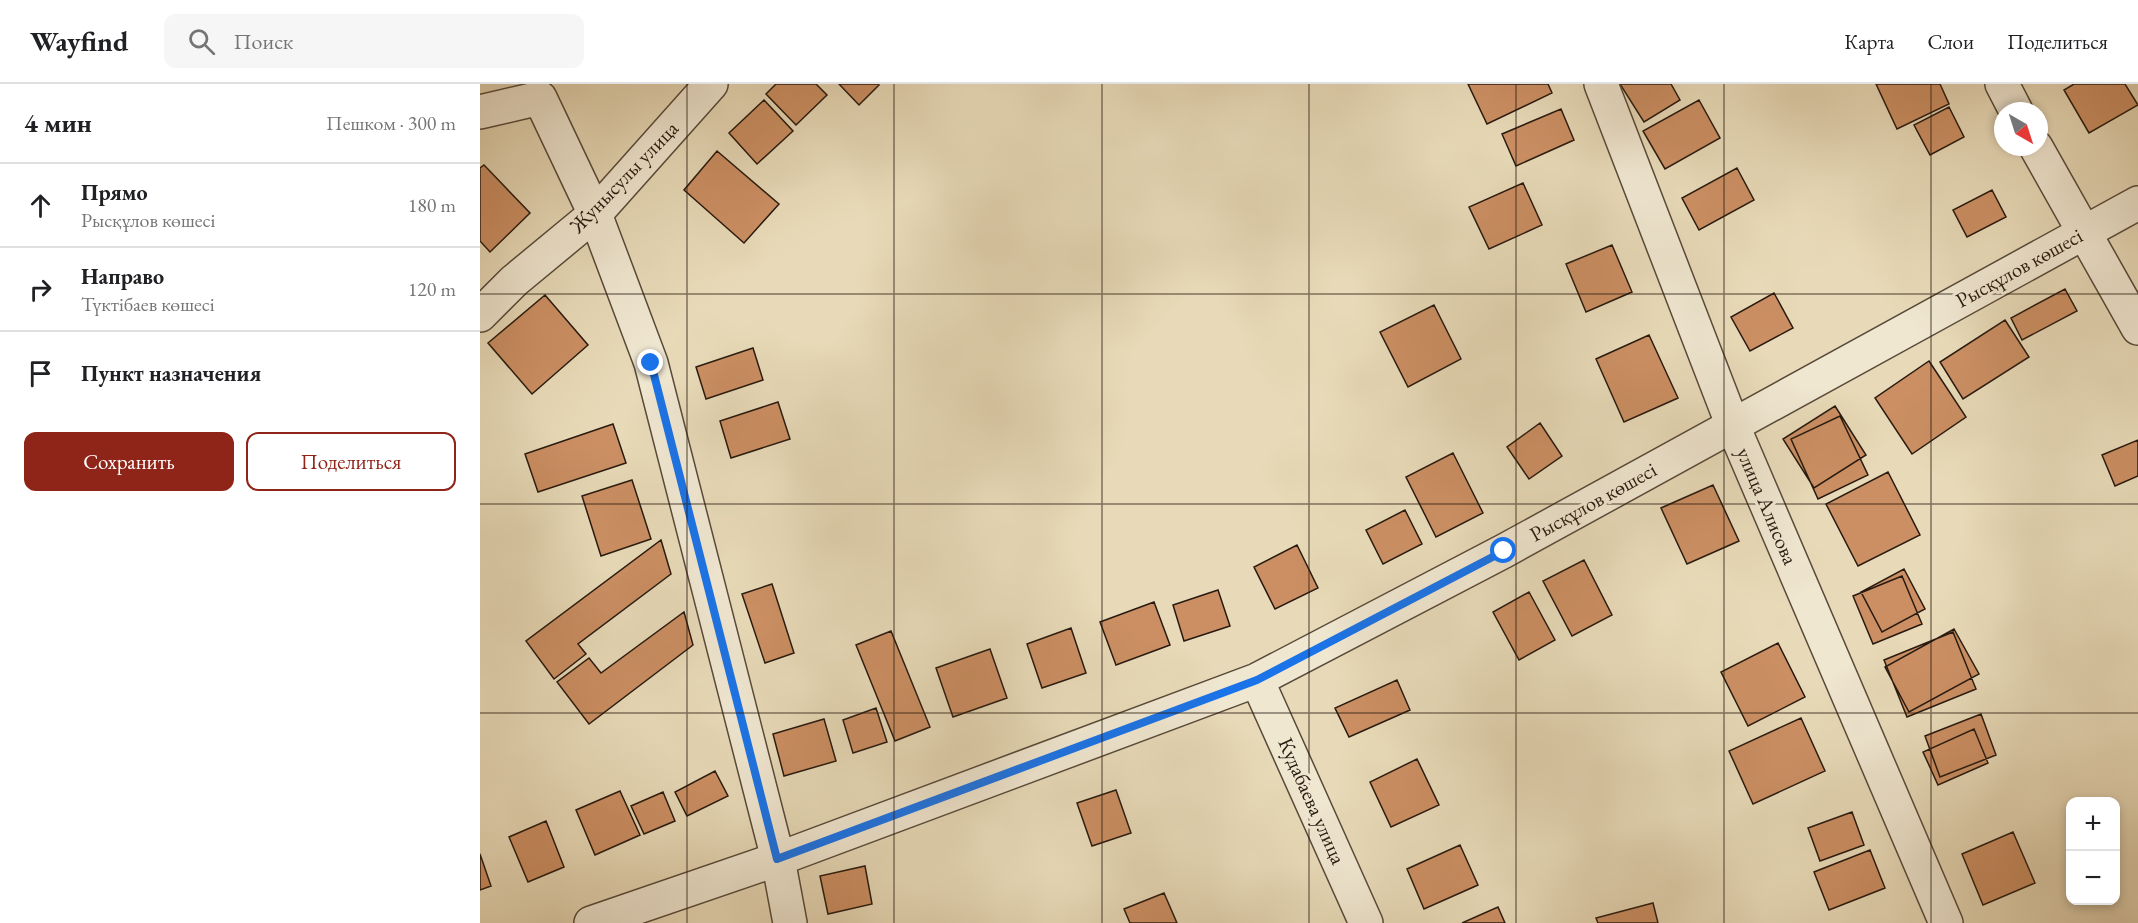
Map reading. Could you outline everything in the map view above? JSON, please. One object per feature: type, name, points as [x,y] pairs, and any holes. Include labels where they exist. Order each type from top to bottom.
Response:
[{"type":"street","name":"Жунысулы улица","points":[[480,315],[514,281],[595,214],[711,84]]},
{"type":"street","name":"улица Алисова","points":[[1601,84],[1733,426],[1946,923]]},
{"type":"street","points":[[2002,84],[2011,102]]},
{"type":"street","points":[[480,112],[540,98],[595,214],[651,363],[777,859],[790,923]]},
{"type":"street","points":[[2041,156],[2138,328]]},
{"type":"street","name":"Рысқұлов көшесі","points":[[591,923],[777,859],[1257,680],[1504,551],[2138,202]]},
{"type":"street","name":"Кудабаева улица","points":[[1257,680],[1366,923]]},
{"type":"building","points":[[776,84],[816,84],[827,95],[796,125],[766,94]]},
{"type":"building","points":[[839,84],[878,84],[879,85],[859,105]]},
{"type":"building","points":[[1468,84],[1548,84],[1552,93],[1487,124]]},
{"type":"building","points":[[1620,84],[1671,84],[1680,100],[1644,122]]},
{"type":"building","points":[[1876,84],[1940,84],[1949,104],[1897,129]]},
{"type":"building","points":[[2074,84],[2125,84],[2138,105],[2089,133],[2064,90]]},
{"type":"building","points":[[764,100],[793,131],[757,164],[729,133]]},
{"type":"building","points":[[1699,100],[1720,138],[1665,169],[1643,131]]},
{"type":"building","points":[[1949,107],[1964,137],[1930,155],[1914,125]]},
{"type":"building","points":[[1561,109],[1574,140],[1516,166],[1502,134]]},
{"type":"building","points":[[717,151],[779,204],[744,243],[684,190]]},
{"type":"building","points":[[484,165],[530,213],[490,252],[480,241],[480,168]]},
{"type":"building","points":[[1737,168],[1754,200],[1699,230],[1682,198]]},
{"type":"building","points":[[1523,183],[1542,225],[1489,249],[1469,207]]},
{"type":"building","points":[[1992,190],[2006,217],[1967,237],[1953,210]]},
{"type":"building","points":[[1612,245],[1632,292],[1586,312],[1566,264]]},
{"type":"building","points":[[2065,289],[2077,311],[2022,340],[2011,318]]},
{"type":"building","points":[[1774,293],[1793,328],[1750,351],[1731,317]]},
{"type":"building","points":[[545,295],[588,345],[532,394],[488,343]]},
{"type":"building","points":[[1434,305],[1461,359],[1408,387],[1380,332]]},
{"type":"building","points":[[2005,320],[2029,357],[1963,399],[1940,362]]},
{"type":"building","points":[[1649,335],[1678,398],[1624,422],[1596,359]]},
{"type":"building","points":[[753,348],[763,380],[706,399],[696,367]]},
{"type":"building","points":[[1929,361],[1966,417],[1912,454],[1875,398]]},
{"type":"building","points":[[778,402],[790,439],[731,458],[720,421]]},
{"type":"building","points":[[1835,406],[1866,455],[1814,488],[1783,439]]},
{"type":"building","points":[[1840,416],[1868,475],[1818,499],[1791,439]]},
{"type":"building","points":[[1540,423],[1562,456],[1529,479],[1507,447]]},
{"type":"building","points":[[613,424],[626,463],[538,492],[525,454]]},
{"type":"building","points":[[2138,440],[2138,476],[2115,486],[2102,455]]},
{"type":"building","points":[[1453,453],[1483,513],[1436,537],[1406,477]]},
{"type":"building","points":[[1888,472],[1920,535],[1858,566],[1826,504]]},
{"type":"building","points":[[632,480],[651,539],[601,556],[582,496]]},
{"type":"building","points":[[1713,485],[1739,541],[1687,564],[1661,508]]},
{"type":"building","points":[[1405,510],[1422,544],[1383,564],[1366,530]]},
{"type":"building","points":[[661,540],[671,574],[578,644],[586,654],[554,679],[526,641]]},
{"type":"building","points":[[1297,545],[1318,588],[1275,609],[1254,567]]},
{"type":"building","points":[[1584,560],[1612,615],[1572,636],[1543,581]]},
{"type":"building","points":[[1904,569],[1925,609],[1882,632],[1861,592]]},
{"type":"building","points":[[1902,576],[1922,624],[1873,644],[1853,596]]},
{"type":"building","points":[[772,584],[794,653],[765,663],[742,594]]},
{"type":"building","points":[[1218,590],[1230,626],[1184,641],[1173,605]]},
{"type":"building","points":[[1529,592],[1555,640],[1519,660],[1493,612]]},
{"type":"building","points":[[1154,602],[1170,645],[1116,665],[1100,622]]},
{"type":"building","points":[[684,612],[693,645],[589,724],[557,682],[589,658],[601,673]]},
{"type":"building","points":[[1071,628],[1086,673],[1042,688],[1027,644]]},
{"type":"building","points":[[1954,629],[1979,674],[1909,712],[1885,667]]},
{"type":"building","points":[[891,631],[930,727],[895,741],[856,645]]},
{"type":"building","points":[[1953,632],[1976,689],[1907,717],[1884,660]]},
{"type":"building","points":[[1778,643],[1805,697],[1748,726],[1721,672]]},
{"type":"building","points":[[990,649],[1007,698],[953,717],[936,668]]},
{"type":"building","points":[[1397,680],[1410,710],[1349,737],[1335,708]]},
{"type":"building","points":[[876,708],[887,742],[853,753],[843,720]]},
{"type":"building","points":[[1981,714],[1996,755],[1940,777],[1925,736]]},
{"type":"building","points":[[1801,718],[1825,771],[1753,804],[1729,751]]},
{"type":"building","points":[[824,719],[836,761],[784,776],[773,734]]},
{"type":"building","points":[[1974,729],[1988,763],[1938,785],[1923,752]]},
{"type":"building","points":[[1417,759],[1439,805],[1391,827],[1370,782]]},
{"type":"building","points":[[715,771],[728,796],[687,816],[675,792]]},
{"type":"building","points":[[1116,790],[1131,833],[1092,846],[1077,803]]},
{"type":"building","points":[[1116,790],[1131,833],[1092,846],[1077,803]]},
{"type":"building","points":[[620,791],[640,835],[595,855],[576,810]]},
{"type":"building","points":[[663,792],[675,821],[644,834],[631,806]]},
{"type":"building","points":[[1852,812],[1864,845],[1820,861],[1808,828]]},
{"type":"building","points":[[546,821],[564,867],[528,882],[509,837]]},
{"type":"building","points":[[2013,832],[2035,883],[1983,905],[1962,854]]},
{"type":"building","points":[[1460,845],[1478,885],[1424,909],[1407,869]]},
{"type":"building","points":[[1870,850],[1885,888],[1829,910],[1814,872]]},
{"type":"building","points":[[480,854],[491,886],[480,890]]},
{"type":"building","points":[[865,866],[872,904],[828,914],[820,876]]},
{"type":"building","points":[[865,866],[872,904],[828,914],[820,876]]},
{"type":"building","points":[[1164,893],[1177,923],[1130,923],[1124,909]]},
{"type":"building","points":[[1653,903],[1658,923],[1598,923],[1596,918]]},
{"type":"building","points":[[1498,907],[1505,923],[1462,923]]},
{"type":"route","points":[[651,363],[777,859],[1257,680],[1504,551]]}]
